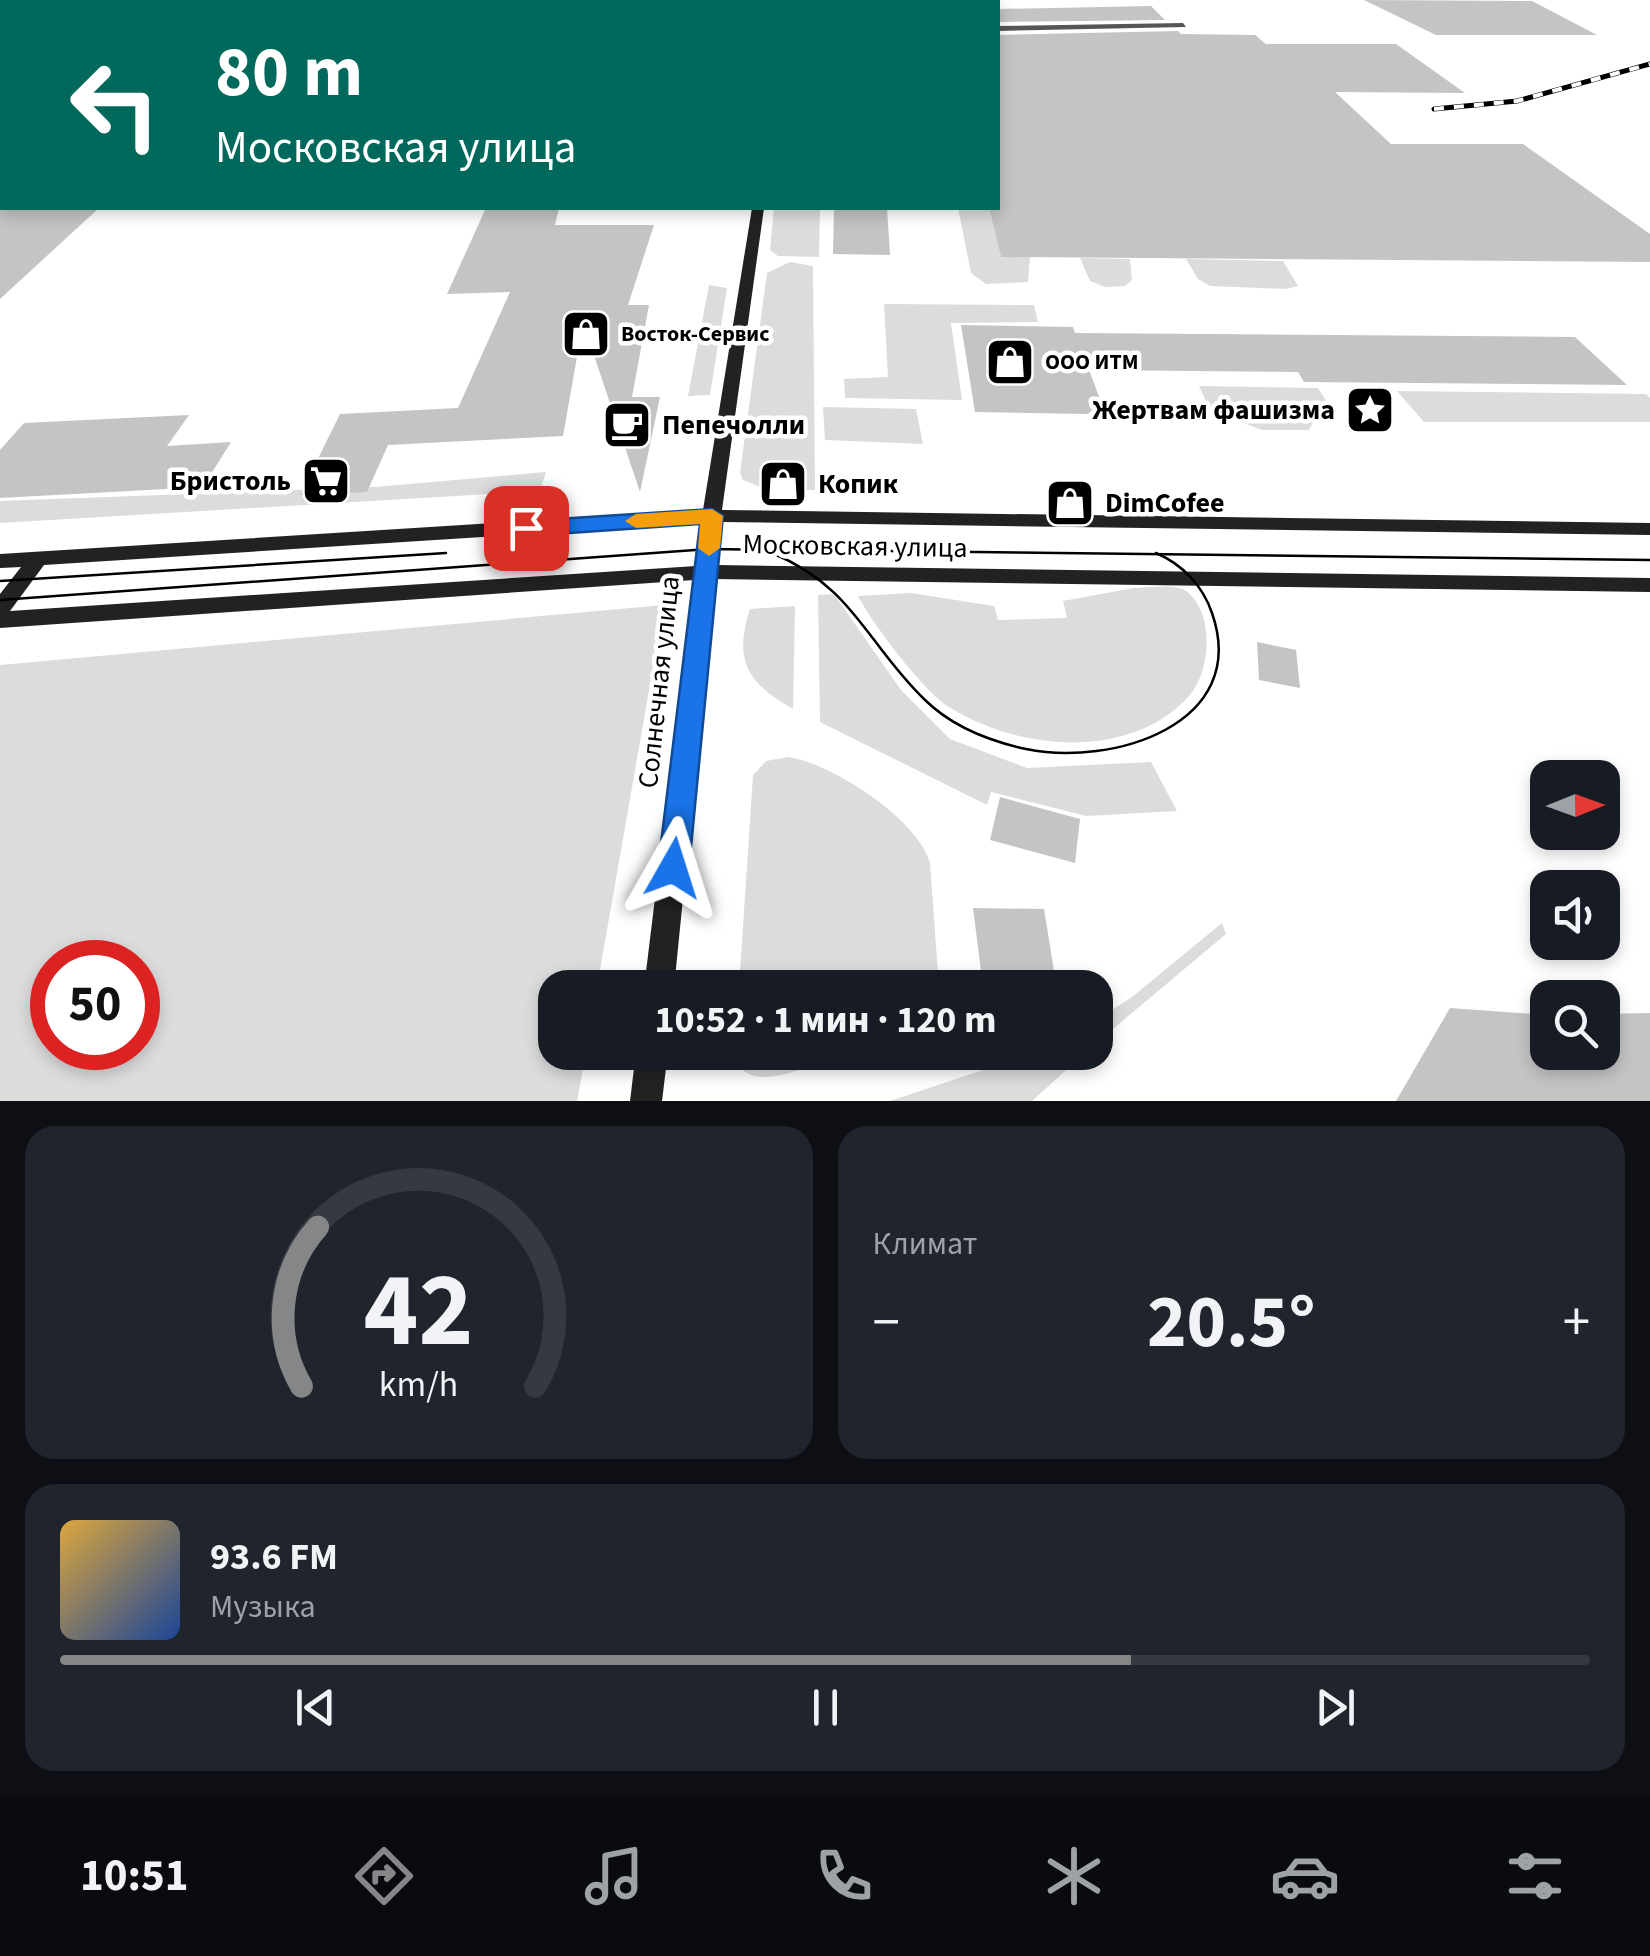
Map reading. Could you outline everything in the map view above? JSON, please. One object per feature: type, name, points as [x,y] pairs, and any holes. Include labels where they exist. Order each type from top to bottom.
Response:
[{"type":"street","points":[[1000,29],[1183,25]]},
{"type":"street","name":"Солнечная улица","points":[[662,970],[712,516],[758,210]]},
{"type":"street","name":"Московская улица","points":[[0,562],[712,516],[1650,528]]},
{"type":"street","points":[[0,609],[38,559]]},
{"type":"street","name":"Московская улица","points":[[0,620],[706,572],[1650,585]]},
{"type":"street","points":[[646,1101],[650,1070]]},
{"type":"shaded area","points":[[774,210],[820,210],[819,257],[778,256],[770,250]]},
{"type":"shaded area","points":[[958,210],[989,210],[1001,257],[1030,257],[1028,282],[986,284],[971,273]]},
{"type":"shaded area","points":[[1080,258],[1130,259],[1132,280],[1125,286],[1105,287],[1090,281]]},
{"type":"shaded area","points":[[1186,259],[1283,261],[1298,286],[1210,286],[1198,279]]},
{"type":"shaded area","points":[[790,262],[813,266],[815,490],[765,489],[743,480],[740,473],[767,273]]},
{"type":"shaded area","points":[[709,285],[727,288],[710,395],[688,396]]},
{"type":"shaded area","points":[[884,304],[1034,305],[1038,322],[951,323],[962,400],[845,398],[844,379],[888,377]]},
{"type":"shaded area","points":[[1199,386],[1318,388],[1338,419],[1315,419],[1309,430],[1262,430],[1210,410]]},
{"type":"shaded area","points":[[1397,391],[1646,394],[1650,398],[1650,422],[1424,422]]},
{"type":"shaded area","points":[[823,407],[916,409],[923,444],[825,440]]},
{"type":"shaded area","points":[[546,472],[540,491],[0,523],[0,501],[374,487]]},
{"type":"shaded area","points":[[1175,587],[1186,591],[1195,601],[1202,613],[1207,642],[1202,672],[1189,696],[1165,717],[1136,732],[1105,740],[1072,742],[1007,733],[949,707],[899,656],[858,596],[911,593],[994,606],[998,620],[1067,618],[1063,601],[1134,588]]},
{"type":"shaded area","points":[[834,594],[901,690],[950,739],[1027,768],[1151,762],[1177,811],[1086,816],[991,792],[987,805],[820,722],[818,595]]},
{"type":"shaded area","points":[[664,605],[600,970],[538,970],[538,1070],[583,1070],[577,1101],[0,1101],[0,665]]},
{"type":"shaded area","points":[[795,606],[793,709],[755,680],[744,657],[743,643],[750,609]]},
{"type":"shaded area","points":[[788,757],[827,770],[871,796],[909,829],[930,863],[938,970],[740,970],[753,775],[766,761]]},
{"type":"shaded area","points":[[1222,923],[1226,934],[1113,1029],[1113,1009]]},
{"type":"shaded area","points":[[744,1070],[800,1070],[763,1077]]},
{"type":"shaded area","points":[[983,1070],[1066,1070],[1032,1101],[890,1101]]},
{"type":"building","points":[[1364,0],[1532,1],[1597,35],[1436,35]]},
{"type":"building","points":[[1151,6],[1165,20],[1000,22],[1000,9]]},
{"type":"building","points":[[1178,31],[1255,35],[1266,44],[1396,44],[1465,93],[1335,92],[1391,144],[1523,144],[1650,234],[1650,262],[1001,257],[989,210],[1000,210],[1000,35]]},
{"type":"building","points":[[0,210],[97,210],[0,299]]},
{"type":"building","points":[[485,210],[559,210],[555,225],[654,225],[628,305],[649,305],[632,397],[660,397],[640,492],[583,323],[563,436],[388,445],[367,492],[300,495],[340,414],[458,408],[510,292],[447,294]]},
{"type":"building","points":[[834,210],[887,210],[890,255],[833,254]]},
{"type":"building","points":[[961,325],[1073,327],[1075,333],[1575,337],[1627,385],[1304,382],[1298,372],[1089,370],[1101,402],[1088,414],[975,412]]},
{"type":"building","points":[[189,415],[167,446],[231,442],[203,487],[0,498],[0,450],[24,423]]},
{"type":"building","points":[[1257,642],[1296,650],[1300,688],[1259,680]]},
{"type":"building","points":[[1000,797],[1080,819],[1075,863],[990,840]]},
{"type":"building","points":[[973,908],[1044,909],[1054,970],[981,970]]},
{"type":"building","points":[[1450,1008],[1530,1014],[1530,1070],[1620,1070],[1620,1014],[1650,1013],[1650,1101],[1396,1101]]},
{"type":"tram line","points":[[0,600],[709,549],[1158,554]]},
{"type":"tram line","points":[[0,581],[446,553]]},
{"type":"tram line","points":[[772,553],[800,567],[841,599],[904,678],[946,717],[998,742],[1060,753],[1096,751],[1166,730],[1193,710],[1211,684],[1219,652],[1208,603],[1190,577],[1158,554]]},
{"type":"tram line","points":[[1158,554],[1650,560]]},
{"type":"railway","points":[[1434,109],[1517,101],[1650,64]]},
{"type":"slow traffic","points":[[636,521],[712,516],[709,548]]},
{"type":"place","name":"Восток-Сервис","points":[[586,334]]},
{"type":"place","name":"ООО ИТМ","points":[[1010,362]]},
{"type":"place","name":"Жертвам фашизма","points":[[1370,410]]},
{"type":"place","name":"Пепечолли","points":[[627,425]]},
{"type":"place","name":"Бристоль","points":[[326,481]]},
{"type":"place","name":"Копик","points":[[783,484]]},
{"type":"place","name":"DimCofee","points":[[1070,503]]},
{"type":"route","points":[[526,528],[712,516],[673,868]]}]
